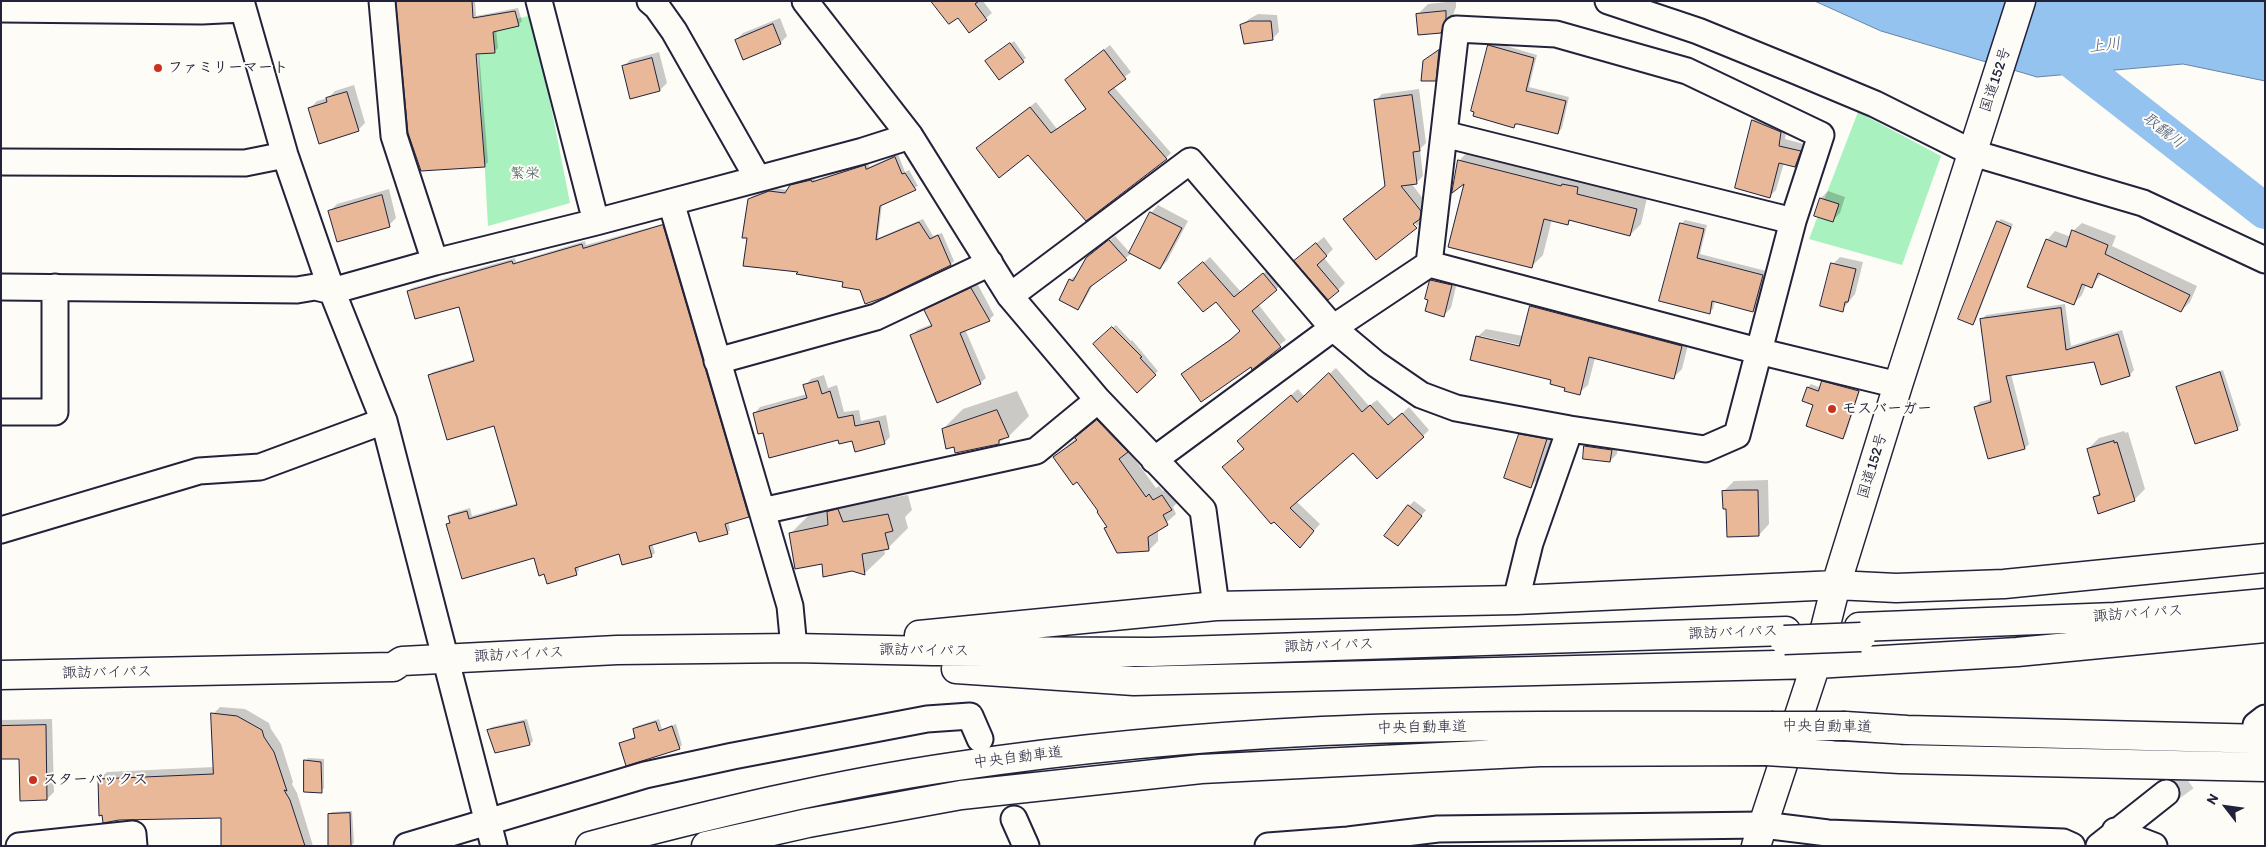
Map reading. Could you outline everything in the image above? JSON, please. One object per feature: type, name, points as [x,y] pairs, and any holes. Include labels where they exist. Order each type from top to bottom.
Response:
[{"type":"highway","name":"国道152号","points":[[1760,835],[1816,664],[1836,585],[1898,385],[2021,1]]},
{"type":"highway","points":[[805,648],[820,642],[970,631],[1216,606],[1516,600],[1836,585],[1896,588],[2004,584],[2265,558]]},
{"type":"highway","name":"諏訪バイパス","points":[[446,667],[502,670],[656,664],[876,661],[1151,661],[1860,632],[2115,617],[2265,603]]},
{"type":"highway","name":"諏訪バイパス","points":[[1860,632],[2035,633],[2166,624],[2265,612]]},
{"type":"highway","points":[[876,661],[887,666],[981,670],[1134,681],[1816,664],[2017,652],[2265,628]]},
{"type":"highway","name":"諏訪バイパス","points":[[1,675],[393,667],[402,673],[617,650],[805,648],[1152,652],[1785,635]]},
{"type":"highway","name":"中央自動車道","points":[[590,846],[806,793],[956,766],[1090,749],[1322,731],[1498,726],[1769,738],[1830,755],[1900,759],[2265,767]]},
{"type":"highway","name":"中央自動車道","points":[[706,846],[808,823],[961,796],[1201,769],[1769,738],[1845,726],[1907,730],[2262,728]]},
{"type":"street","points":[[382,1],[394,136],[435,262]]},
{"type":"street","points":[[539,1],[596,222]]},
{"type":"street","points":[[650,1],[657,7],[674,31],[758,178]]},
{"type":"street","points":[[805,1],[910,136],[1010,296],[1098,400],[1203,510],[1216,606]]},
{"type":"street","points":[[1608,1],[1698,31],[1875,104],[1974,148],[2143,204],[2265,260]]},
{"type":"street","points":[[1,9],[76,6],[202,11],[242,5],[285,155],[332,290],[384,421],[446,667],[492,834]]},
{"type":"street","points":[[1010,296],[1190,161],[1333,328],[1376,364],[1421,395],[1456,408],[1570,429],[1705,449],[1737,435],[1794,221],[1821,134],[1687,71],[1556,34],[1456,29],[1429,264]]},
{"type":"street","points":[[1444,134],[1794,221]]},
{"type":"street","points":[[1,287],[296,290],[315,287],[332,290],[596,222],[910,136]]},
{"type":"street","points":[[1,162],[244,163],[285,155]]},
{"type":"street","points":[[671,202],[790,606],[805,648]]},
{"type":"street","points":[[718,361],[876,316],[990,263]]},
{"type":"street","points":[[1154,460],[1333,328],[1429,264],[1758,351],[1898,385]]},
{"type":"street","points":[[1,412],[55,412],[55,287]]},
{"type":"street","points":[[762,512],[1036,451],[1098,400]]},
{"type":"street","points":[[1,530],[200,471],[260,467],[384,421]]},
{"type":"street","points":[[1516,600],[1530,543],[1570,429]]},
{"type":"street","points":[[407,846],[492,834],[645,775],[733,756],[928,719],[970,716],[980,740]]},
{"type":"street","points":[[2107,838],[2166,794]]},
{"type":"street","points":[[1014,819],[1026,846]]},
{"type":"street","points":[[19,846],[133,834],[134,846]]},
{"type":"street","points":[[1268,846],[1348,840],[1442,837],[1760,835],[1833,839],[2063,842],[2072,846]]},
{"type":"street","points":[[2107,838],[2154,846]]},
{"type":"green space","name":"繁栄","points":[[533,15],[570,203],[488,226],[477,27]]},
{"type":"green space","points":[[1858,112],[1941,156],[1902,265],[1809,239]]},
{"type":"water","name":"上川","points":[[1815,1],[2265,1],[2265,81],[2183,64],[2037,77],[1881,31]]},
{"type":"building","points":[[396,1],[472,1],[473,18],[515,11],[519,26],[493,32],[495,53],[476,54],[485,167],[421,171],[408,133]]},
{"type":"building","points":[[931,1],[979,1],[975,4],[987,20],[969,33],[958,18],[949,24]]},
{"type":"building","points":[[1446,11],[1446,19],[1441,33],[1418,35],[1416,14]]},
{"type":"building","points":[[1250,21],[1271,21],[1273,40],[1244,44],[1240,25]]},
{"type":"building","points":[[773,24],[781,44],[743,60],[735,40]]},
{"type":"building","points":[[1010,43],[1024,62],[999,80],[985,61]]},
{"type":"building","points":[[1488,45],[1534,58],[1526,91],[1566,101],[1558,134],[1518,124],[1515,124],[1514,128],[1473,116],[1474,112],[1471,111]]},
{"type":"building","points":[[1104,50],[1126,79],[1108,92],[1167,159],[1086,221],[1028,155],[999,178],[976,148],[1030,107],[1051,133],[1086,109],[1065,80]]},
{"type":"building","points":[[1439,50],[1436,81],[1421,81],[1423,61]]},
{"type":"building","points":[[652,58],[660,91],[630,99],[622,66]]},
{"type":"building","points":[[347,92],[359,131],[319,144],[308,108],[327,102],[326,98]]},
{"type":"building","points":[[1412,95],[1420,151],[1413,152],[1417,184],[1401,186],[1421,211],[1420,219],[1413,224],[1417,228],[1376,260],[1343,219],[1385,186],[1374,100]]},
{"type":"building","points":[[1752,120],[1781,132],[1779,146],[1801,151],[1795,167],[1779,163],[1770,198],[1735,188]]},
{"type":"building","points":[[895,157],[902,174],[905,173],[916,190],[880,206],[876,240],[919,222],[930,239],[938,235],[951,265],[885,297],[865,304],[860,290],[842,287],[843,282],[796,274],[798,272],[743,266],[747,238],[742,238],[748,199],[769,191],[785,193],[790,185],[811,180],[812,182],[865,165],[866,169]]},
{"type":"building","points":[[1458,160],[1561,186],[1562,184],[1578,187],[1577,194],[1637,209],[1630,236],[1569,220],[1568,225],[1544,219],[1532,268],[1448,247],[1464,184],[1452,193]]},
{"type":"building","points":[[382,195],[390,227],[337,242],[328,211]]},
{"type":"building","points":[[1820,198],[1839,204],[1833,222],[1814,216]]},
{"type":"building","points":[[1150,212],[1182,228],[1160,269],[1129,253]]},
{"type":"building","points":[[1997,221],[2011,227],[1973,325],[1958,319]]},
{"type":"building","points":[[1680,223],[1704,229],[1697,258],[1763,275],[1753,312],[1712,301],[1710,314],[1659,301]]},
{"type":"building","points":[[663,225],[749,517],[725,524],[728,534],[699,542],[696,532],[649,546],[652,557],[622,565],[619,554],[575,568],[577,575],[547,584],[544,574],[539,576],[534,558],[462,579],[446,524],[450,523],[448,516],[467,511],[469,519],[517,505],[494,426],[447,440],[428,375],[474,361],[459,307],[415,319],[407,291],[512,261],[513,264],[582,244],[583,248]]},
{"type":"building","points":[[2072,230],[2108,245],[2105,254],[2190,295],[2181,312],[2098,273],[2092,288],[2082,284],[2074,305],[2027,287],[2046,239],[2066,247]]},
{"type":"building","points":[[1109,240],[1127,260],[1090,287],[1078,310],[1059,300],[1069,279],[1073,281],[1086,258]]},
{"type":"building","points":[[1316,243],[1327,256],[1317,265],[1339,291],[1328,300],[1294,261]]},
{"type":"building","points":[[1203,262],[1234,297],[1263,273],[1277,290],[1252,311],[1281,347],[1252,370],[1251,367],[1201,402],[1181,374],[1240,331],[1216,302],[1203,312],[1178,283]]},
{"type":"building","points":[[1831,263],[1856,269],[1848,302],[1845,302],[1843,312],[1820,306]]},
{"type":"building","points":[[1430,280],[1452,285],[1444,317],[1425,311],[1428,300],[1425,299]]},
{"type":"building","points":[[971,288],[990,321],[960,333],[981,384],[937,403],[910,335],[932,326],[924,310]]},
{"type":"building","points":[[1530,306],[1682,346],[1674,379],[1589,357],[1580,395],[1564,391],[1565,388],[1550,384],[1551,380],[1470,360],[1476,336],[1519,346]]},
{"type":"building","points":[[2061,308],[2066,350],[2118,334],[2130,376],[2101,385],[2094,362],[2006,376],[2025,449],[1988,459],[1974,407],[1991,402],[1980,319]]},
{"type":"building","points":[[1112,327],[1142,357],[1140,358],[1156,375],[1137,393],[1093,344]]},
{"type":"building","points":[[2220,372],[2238,430],[2195,444],[2176,387]]},
{"type":"building","points":[[1329,373],[1362,412],[1370,405],[1388,425],[1402,413],[1424,437],[1377,479],[1353,453],[1290,508],[1314,531],[1300,548],[1274,522],[1271,524],[1222,467],[1244,449],[1237,441],[1291,395],[1297,402]]},
{"type":"building","points":[[818,381],[822,394],[830,391],[838,418],[853,415],[855,426],[879,421],[885,444],[855,452],[852,441],[839,444],[838,440],[769,458],[763,433],[758,434],[753,413],[807,398],[803,385]]},
{"type":"building","name":"モスバーガー","points":[[1822,381],[1859,391],[1843,439],[1806,426],[1813,405],[1802,401],[1807,387],[1818,391]]},
{"type":"building","points":[[997,410],[1009,437],[999,440],[999,444],[955,453],[954,447],[946,449],[942,429]]},
{"type":"building","points":[[1097,420],[1128,452],[1119,459],[1146,497],[1149,494],[1153,500],[1162,495],[1172,510],[1163,515],[1168,525],[1148,537],[1149,551],[1117,553],[1104,528],[1107,527],[1098,511],[1077,482],[1073,485],[1053,457],[1077,440],[1075,438]]},
{"type":"building","points":[[1519,434],[1547,439],[1531,488],[1504,478]]},
{"type":"building","points":[[2114,441],[2114,443],[2117,442],[2135,501],[2098,514],[2093,497],[2100,495],[2087,449]]},
{"type":"building","points":[[1584,446],[1612,450],[1610,462],[1583,459]]},
{"type":"building","points":[[1758,490],[1759,536],[1727,537],[1726,509],[1723,509],[1722,491]]},
{"type":"building","points":[[1408,505],[1422,516],[1398,546],[1384,536]]},
{"type":"building","points":[[838,509],[843,522],[888,514],[893,531],[885,533],[889,549],[862,554],[865,575],[852,571],[823,577],[822,564],[795,569],[789,533],[828,525],[827,512]]},
{"type":"building","points":[[211,713],[237,716],[262,730],[264,737],[274,752],[287,791],[284,790],[290,800],[305,846],[221,846],[221,818],[119,820],[103,823],[102,815],[99,816],[98,779],[213,774]]},
{"type":"building","points":[[524,722],[530,745],[495,753],[487,730]]},
{"type":"building","points":[[656,722],[659,731],[672,726],[680,749],[626,766],[619,743],[635,738],[633,729]]},
{"type":"building","name":"スターバックス","points":[[46,725],[47,800],[20,801],[19,759],[1,759],[1,726]]},
{"type":"building","points":[[304,760],[321,762],[322,793],[304,792]]},
{"type":"building","points":[[350,813],[351,846],[328,846],[328,814]]},
{"type":"waterway","name":"取飜川","points":[[2060,51],[2265,211]]},
{"type":"tunnel","points":[[2166,793],[2212,759]]},
{"type":"place","name":"ファミリーマート","points":[[158,68]]},
{"type":"place","name":"モスバーガー","points":[[1832,409]]},
{"type":"place","name":"スターバックス","points":[[33,780]]}]
